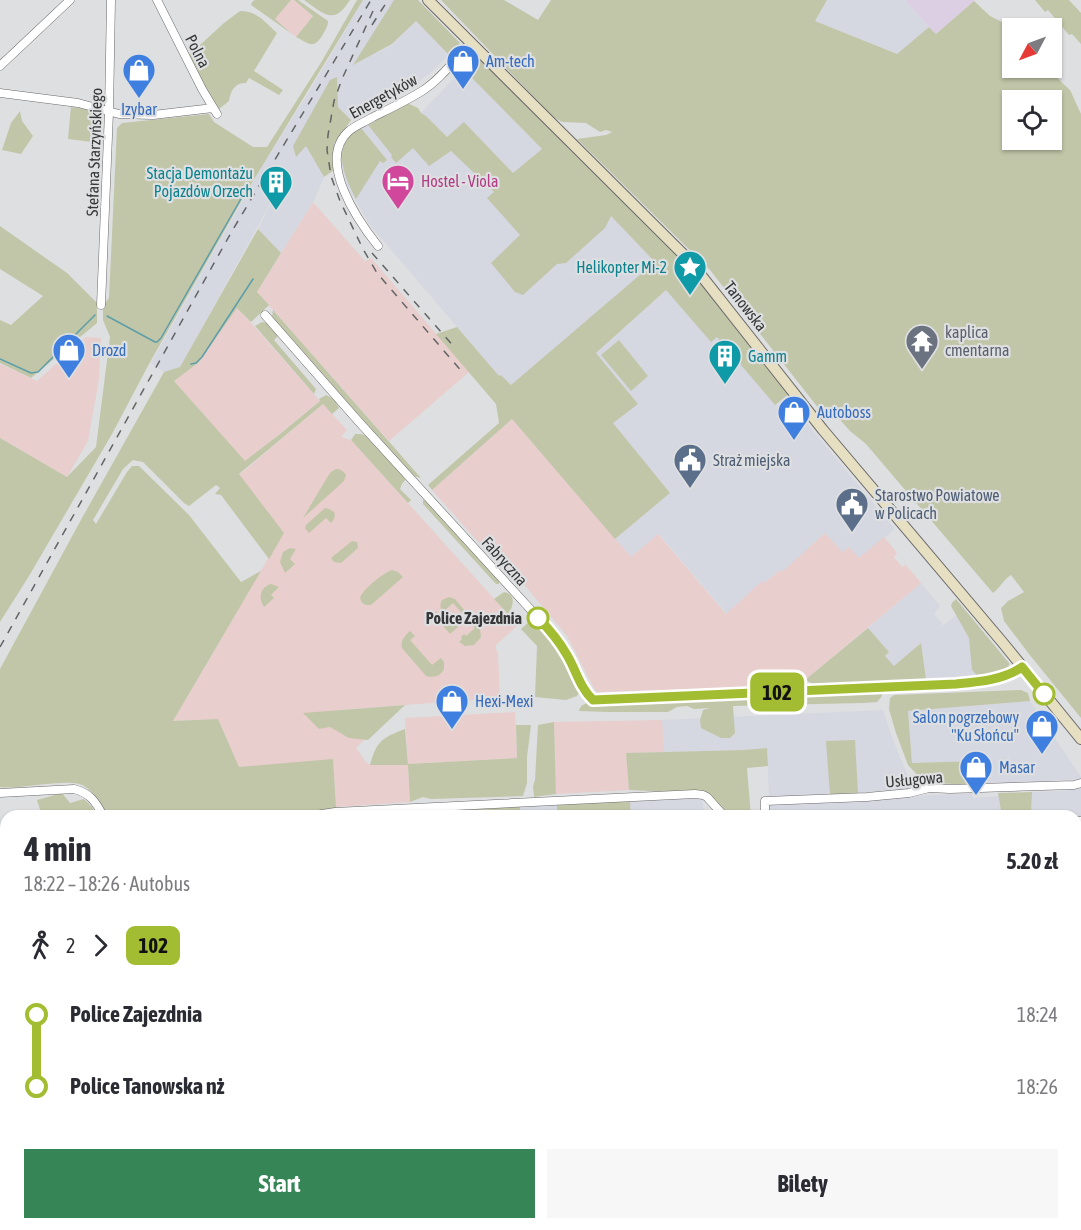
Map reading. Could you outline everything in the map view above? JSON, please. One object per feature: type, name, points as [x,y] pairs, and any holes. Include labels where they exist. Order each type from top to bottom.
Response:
[{"type":"main road","name":"Tanowska","points":[[428,0],[695,267],[830,438],[1081,739]]},
{"type":"street","points":[[0,66],[70,0]]},
{"type":"street","name":"Stefana Starzyńskiego","points":[[101,305],[111,0]]},
{"type":"street","name":"Polna","points":[[109,112],[153,115],[215,111],[157,0]]},
{"type":"street","name":"Energetyków","points":[[378,246],[358,219],[341,181],[336,158],[340,142],[351,129],[424,90],[471,43]]},
{"type":"street","points":[[0,93],[78,103],[109,112]]},
{"type":"street","name":"Fabryczna","points":[[264,315],[542,622],[562,647],[582,687],[593,700],[956,684],[1008,675],[1022,667]]},
{"type":"street","name":"Usługowa","points":[[765,810],[765,801],[867,797],[909,793],[929,788],[995,788],[1081,783]]},
{"type":"street","points":[[0,793],[74,789],[85,792],[97,803],[100,810]]},
{"type":"street","points":[[372,810],[700,794],[707,797],[719,810]]},
{"type":"shaded area","points":[[291,0],[313,16],[296,37],[275,19]]},
{"type":"shaded area","points":[[363,0],[394,0],[354,64],[392,45],[416,21],[449,55],[413,86],[351,120],[338,107],[306,145],[324,177],[313,202],[281,253],[258,229],[282,182],[180,368],[164,372],[151,363],[265,161]]},
{"type":"shaded area","points":[[827,0],[905,0],[929,27],[897,54],[815,21]]},
{"type":"shaded area","points":[[905,0],[975,0],[936,34]]},
{"type":"shaded area","points":[[463,69],[656,262],[511,385],[501,375],[499,376],[370,225],[346,185],[339,152],[345,139],[353,131],[407,103],[421,113]]},
{"type":"shaded area","points":[[313,202],[365,261],[371,258],[469,372],[389,441],[257,292]]},
{"type":"shaded area","points":[[673,284],[776,405],[785,397],[895,529],[859,559],[842,552],[825,534],[782,572],[779,570],[764,584],[762,582],[727,614],[659,534],[631,557],[615,539],[670,493],[612,423],[596,353]]},
{"type":"shaded area","points":[[237,307],[320,401],[245,462],[174,381],[198,363]]},
{"type":"shaded area","points":[[86,337],[101,338],[99,379],[88,441],[67,477],[0,438],[0,364],[37,381]]},
{"type":"shaded area","points":[[323,404],[347,430],[341,437],[351,440],[518,625],[496,645],[500,698],[337,710],[365,739],[356,748],[366,762],[370,765],[408,764],[410,802],[336,807],[333,760],[239,768],[218,719],[173,721],[283,533],[239,475]]},
{"type":"shaded area","points":[[512,419],[631,557],[658,534],[726,614],[762,581],[764,583],[780,570],[782,572],[825,533],[842,552],[849,547],[859,558],[884,537],[897,553],[894,557],[902,567],[906,565],[921,583],[805,680],[783,680],[744,688],[596,692],[567,636],[517,576],[512,580],[432,490]]},
{"type":"shaded area","points":[[921,583],[940,606],[934,614],[943,624],[935,631],[957,615],[972,639],[977,677],[958,681],[926,679],[921,643],[894,667],[885,656],[889,652],[868,628]]},
{"type":"shaded area","points":[[1030,701],[1081,779],[978,785],[978,761],[912,763],[908,711]]},
{"type":"shaded area","points":[[883,710],[913,789],[769,799],[767,748],[664,752],[662,720]]},
{"type":"shaded area","points":[[515,712],[517,758],[408,764],[405,718]]},
{"type":"shaded area","points":[[662,720],[664,752],[626,753],[629,790],[556,794],[554,722]]},
{"type":"shaded area","points":[[1081,787],[1081,810],[1031,810],[1032,792],[1066,791]]},
{"type":"shaded area","points":[[972,793],[973,798],[999,796],[1001,810],[768,810],[768,804]]},
{"type":"shaded area","points":[[702,797],[703,810],[631,810],[630,801]]},
{"type":"shaded area","points":[[557,804],[557,810],[520,810],[520,807]]},
{"type":"green space","points":[[255,0],[291,0],[275,19],[292,34],[251,5]]},
{"type":"green space","points":[[294,0],[298,0],[328,21],[327,27],[316,43],[310,44],[296,37],[313,16]]},
{"type":"green space","points":[[304,0],[350,0],[339,13],[329,15]]},
{"type":"green space","points":[[357,0],[363,0],[247,191],[112,434],[0,622],[0,438],[67,477],[96,447],[110,337],[103,320],[103,306],[109,298],[117,128],[122,123],[209,114],[214,122],[253,147],[267,147],[322,61]]},
{"type":"green space","points":[[394,0],[418,0],[460,43],[449,55],[416,21],[392,44],[353,65]]},
{"type":"green space","points":[[441,0],[504,0],[538,20],[551,0],[827,0],[815,21],[897,54],[929,27],[936,34],[974,1],[990,16],[1002,22],[1002,78],[1057,78],[1070,90],[1081,114],[1081,718],[1004,621],[1001,608],[1024,592],[1011,575],[993,593],[866,444],[834,413],[829,417],[823,414],[710,270],[577,139],[612,132],[606,130],[600,132],[586,123],[562,122],[553,117]]},
{"type":"green space","points":[[1035,0],[1069,0],[1081,13],[1081,44],[1062,27],[1062,18],[1055,18],[1048,10],[1045,12]]},
{"type":"green space","points":[[240,11],[256,15],[277,33],[254,71],[283,90],[279,95],[249,78],[246,83],[234,88],[229,101],[219,109],[212,102],[189,55]]},
{"type":"green space","points":[[466,52],[476,52],[674,249],[790,393],[775,405],[717,337],[711,342],[666,290],[596,353],[638,404],[613,423],[670,493],[615,539],[512,419],[432,490],[428,485],[499,423],[496,404],[436,334],[457,327],[499,376],[501,375],[511,385],[655,262],[611,216],[605,228],[566,263],[557,264],[523,295],[515,292],[491,263],[520,235],[487,198],[494,192],[451,151],[429,166],[413,148],[396,163],[368,125],[407,103],[418,108],[447,137],[464,122],[513,173],[542,149],[463,69],[465,67],[461,58]]},
{"type":"green space","points":[[337,77],[338,107],[351,120],[334,144],[334,170],[324,177],[306,146],[296,157],[293,146],[330,80]]},
{"type":"green space","points":[[71,107],[102,111],[100,143],[68,139]]},
{"type":"green space","points":[[20,111],[22,121],[33,136],[21,154],[2,150],[11,123]]},
{"type":"green space","points":[[361,128],[387,160],[383,163],[380,161],[356,199],[344,170],[342,151],[345,142]]},
{"type":"green space","points":[[0,226],[67,273],[97,303],[97,323],[31,378],[0,363],[0,320],[11,325],[43,296],[0,269]]},
{"type":"green space","points":[[258,229],[281,253],[257,292],[269,305],[251,322],[237,308],[198,363],[174,381],[245,461],[320,401],[319,399],[326,395],[335,402],[339,408],[332,414],[323,404],[239,474],[284,533],[269,559],[221,495],[215,494],[220,488],[216,485],[189,506],[143,462],[133,460],[123,469],[93,520],[96,524],[132,466],[139,466],[189,515],[241,582],[261,571],[173,721],[218,719],[239,767],[333,759],[335,810],[103,810],[91,792],[78,784],[57,783],[0,787],[0,669],[164,372],[180,367]]},
{"type":"green space","points":[[273,310],[421,478],[411,475],[275,324],[272,317]]},
{"type":"green space","points":[[262,322],[267,323],[278,336],[274,340],[316,389],[314,394],[255,326]]},
{"type":"green space","points":[[619,340],[648,376],[631,391],[601,355]]},
{"type":"green space","points":[[355,434],[366,436],[406,479],[400,489],[411,500],[408,503],[351,440]]},
{"type":"green space","points":[[336,469],[342,470],[346,475],[344,481],[303,518],[328,476]]},
{"type":"green space","points":[[423,500],[427,500],[499,581],[499,584],[496,584],[423,504]]},
{"type":"green space","points":[[325,508],[334,512],[333,521],[331,523],[326,518],[309,533],[305,528],[306,525]]},
{"type":"green space","points":[[352,541],[357,542],[358,548],[341,563],[334,562],[331,558]]},
{"type":"green space","points":[[290,548],[296,549],[290,559],[295,564],[285,573],[280,562],[283,552]]},
{"type":"green space","points":[[392,570],[403,577],[371,605],[362,603],[360,598],[365,590]]},
{"type":"green space","points":[[267,585],[279,587],[271,595],[274,598],[264,607],[261,593]]},
{"type":"green space","points":[[504,592],[511,595],[513,601],[508,614],[494,599]]},
{"type":"green space","points":[[449,597],[455,599],[480,629],[481,637],[474,645],[465,646],[459,642],[464,634],[466,636],[475,628],[453,603],[444,611],[458,627],[450,634],[431,612],[437,612],[449,625],[452,623],[442,613],[440,607],[442,600]]},
{"type":"green space","points":[[956,599],[1009,663],[1009,667],[1000,673],[987,676],[979,676],[972,670],[969,638],[951,606]]},
{"type":"green space","points":[[530,621],[542,629],[556,646],[580,691],[577,696],[566,700],[535,697],[537,646],[521,629]]},
{"type":"green space","points":[[868,628],[889,652],[885,656],[894,666],[921,643],[926,679],[813,684],[805,680]]},
{"type":"green space","points":[[410,631],[415,636],[410,640],[432,665],[441,658],[444,662],[444,669],[439,675],[426,676],[402,648],[402,640]]},
{"type":"green space","points":[[1021,690],[1028,693],[1030,701],[908,711],[912,763],[978,761],[978,785],[932,783],[922,780],[908,765],[889,709],[890,698],[894,695]]},
{"type":"green space","points":[[882,693],[877,702],[733,706],[735,733],[730,738],[721,738],[701,728],[700,720],[703,710],[710,708],[694,709],[687,706],[677,707],[668,712],[579,711],[583,705],[588,704]]},
{"type":"green space","points":[[405,705],[368,740],[349,738],[330,727],[319,729],[303,713]]},
{"type":"green space","points":[[554,722],[556,794],[534,797],[538,725]]},
{"type":"green space","points":[[516,725],[531,725],[527,783],[523,796],[431,799],[423,797],[410,802],[408,765],[370,765],[378,745],[391,735],[405,729],[408,764],[517,758]]},
{"type":"green space","points":[[855,740],[858,793],[830,795],[826,741]]},
{"type":"green space","points":[[767,748],[768,766],[747,768],[750,810],[723,810],[705,792],[696,790],[671,792],[629,790],[626,753]]},
{"type":"green space","points":[[1032,792],[1031,810],[1001,810],[998,793]]},
{"type":"green space","points":[[62,793],[70,803],[84,799],[93,810],[40,810],[37,800]]},
{"type":"green space","points":[[630,801],[631,810],[557,810],[557,804]]},
{"type":"green space","points":[[520,807],[520,810],[455,810]]},
{"type":"waterway","points":[[107,316],[157,342],[242,197]]},
{"type":"waterway","points":[[191,364],[196,363],[202,357],[253,279]]},
{"type":"waterway","points":[[0,359],[31,373],[38,372],[95,315]]},
{"type":"railway","points":[[0,647],[232,231],[371,0]]},
{"type":"railway","points":[[372,25],[388,0]]},
{"type":"railway","points":[[373,11],[334,101],[327,150],[331,176],[340,201],[377,273],[463,373]]},
{"type":"railway","points":[[372,253],[455,348]]},
{"type":"bus line","name":"102","points":[[538,618],[562,647],[582,687],[593,700],[956,684],[1008,675],[1022,667],[1044,694]]},
{"type":"place","name":"Am-tech","points":[[463,90]]},
{"type":"place","name":"Izybar","points":[[139,99]]},
{"type":"place","name":"Hostel - Viola","points":[[398,210]]},
{"type":"place","name":"Stacja Demontażu Pojazdów Orzech","points":[[276,211]]},
{"type":"place","name":"Helikopter Mi-2","points":[[690,296]]},
{"type":"place","name":"kaplica cmentarna","points":[[922,370]]},
{"type":"place","name":"Drozd","points":[[69,379]]},
{"type":"place","name":"Gamm","points":[[725,385]]},
{"type":"place","name":"Autoboss","points":[[794,441]]},
{"type":"place","name":"Straż miejska","points":[[690,489]]},
{"type":"place","name":"Starostwo Powiatowe w Policach","points":[[852,533]]},
{"type":"place","name":"Police Zajezdnia","points":[[538,618]]},
{"type":"place","name":"Hexi-Mexi","points":[[452,730]]},
{"type":"place","name":"Salon pogrzebowy \"Ku Słońcu\"","points":[[1042,755]]},
{"type":"place","name":"Masar","points":[[976,796]]}]
